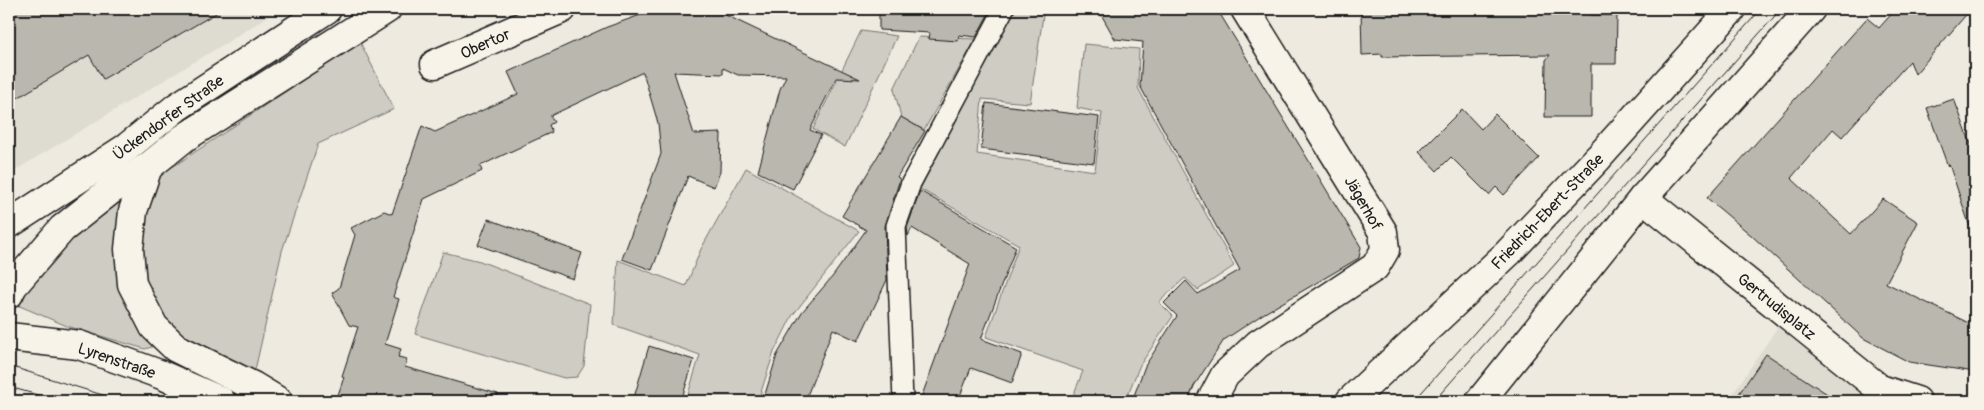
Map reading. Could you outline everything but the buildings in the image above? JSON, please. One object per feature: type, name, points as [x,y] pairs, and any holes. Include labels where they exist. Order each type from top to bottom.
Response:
[{"type":"street","name":"Ückendorfer Straße","points":[[9,294],[13,286],[62,229],[110,190],[148,167],[184,138],[387,9]]},
{"type":"street","name":"Obertor","points":[[435,64],[562,9]]},
{"type":"street","name":"Jägerhof","points":[[1211,401],[1225,376],[1258,344],[1375,267],[1385,250],[1383,232],[1246,9]]},
{"type":"street","name":"Friedrich-Ebert-Straße","points":[[1350,401],[1508,253],[1599,157],[1732,9]]},
{"type":"street","points":[[1480,401],[1643,198],[1811,9]]},
{"type":"street","name":"Ückendorfer Straße","points":[[9,224],[126,148],[176,107],[322,10]]},
{"type":"street","name":"Ückendorfer Straße","points":[[148,167],[133,211],[129,249],[132,284],[154,327],[176,348],[253,386],[278,401]]},
{"type":"street","name":"Gertrudisplatz","points":[[1643,198],[1880,389],[1917,401]]},
{"type":"street","name":"Lyrenstraße","points":[[9,337],[79,345],[162,375],[221,401]]},
{"type":"lane","points":[[903,401],[896,226],[911,183],[1004,9]]},
{"type":"lane","points":[[322,10],[341,37]]},
{"type":"shaded area","points":[[9,9],[279,9],[9,174]]},
{"type":"shaded area","points":[[1014,9],[1044,9],[1030,103],[982,99],[977,154],[1095,171],[1102,113],[1077,108],[1084,44],[1139,49],[1138,88],[1234,266],[1198,290],[1185,278],[1159,302],[1173,316],[1140,365],[1125,401],[1071,401],[1083,371],[986,337],[1019,245],[920,189]]},
{"type":"shaded area","points":[[861,31],[897,36],[845,147],[813,129]]},
{"type":"shaded area","points":[[919,37],[976,39],[924,130],[901,117],[894,89]]},
{"type":"shaded area","points":[[360,42],[394,109],[318,144],[282,251],[253,379],[181,338],[145,349],[67,326],[15,304],[61,243],[121,197],[177,164]]},
{"type":"shaded area","points":[[746,168],[859,231],[792,316],[774,352],[758,401],[686,401],[700,355],[614,325],[618,260],[686,286],[701,249]]},
{"type":"shaded area","points":[[443,252],[480,261],[590,304],[584,366],[577,377],[564,378],[415,334]]},
{"type":"shaded area","points":[[1787,313],[1917,401],[1728,401]]},
{"type":"tram line","points":[[1414,401],[1761,9]]},
{"type":"tram line","points":[[1434,401],[1781,9]]},
{"type":"tram line","points":[[9,366],[122,401]]},
{"type":"tram line","points":[[9,387],[60,401]]}]
